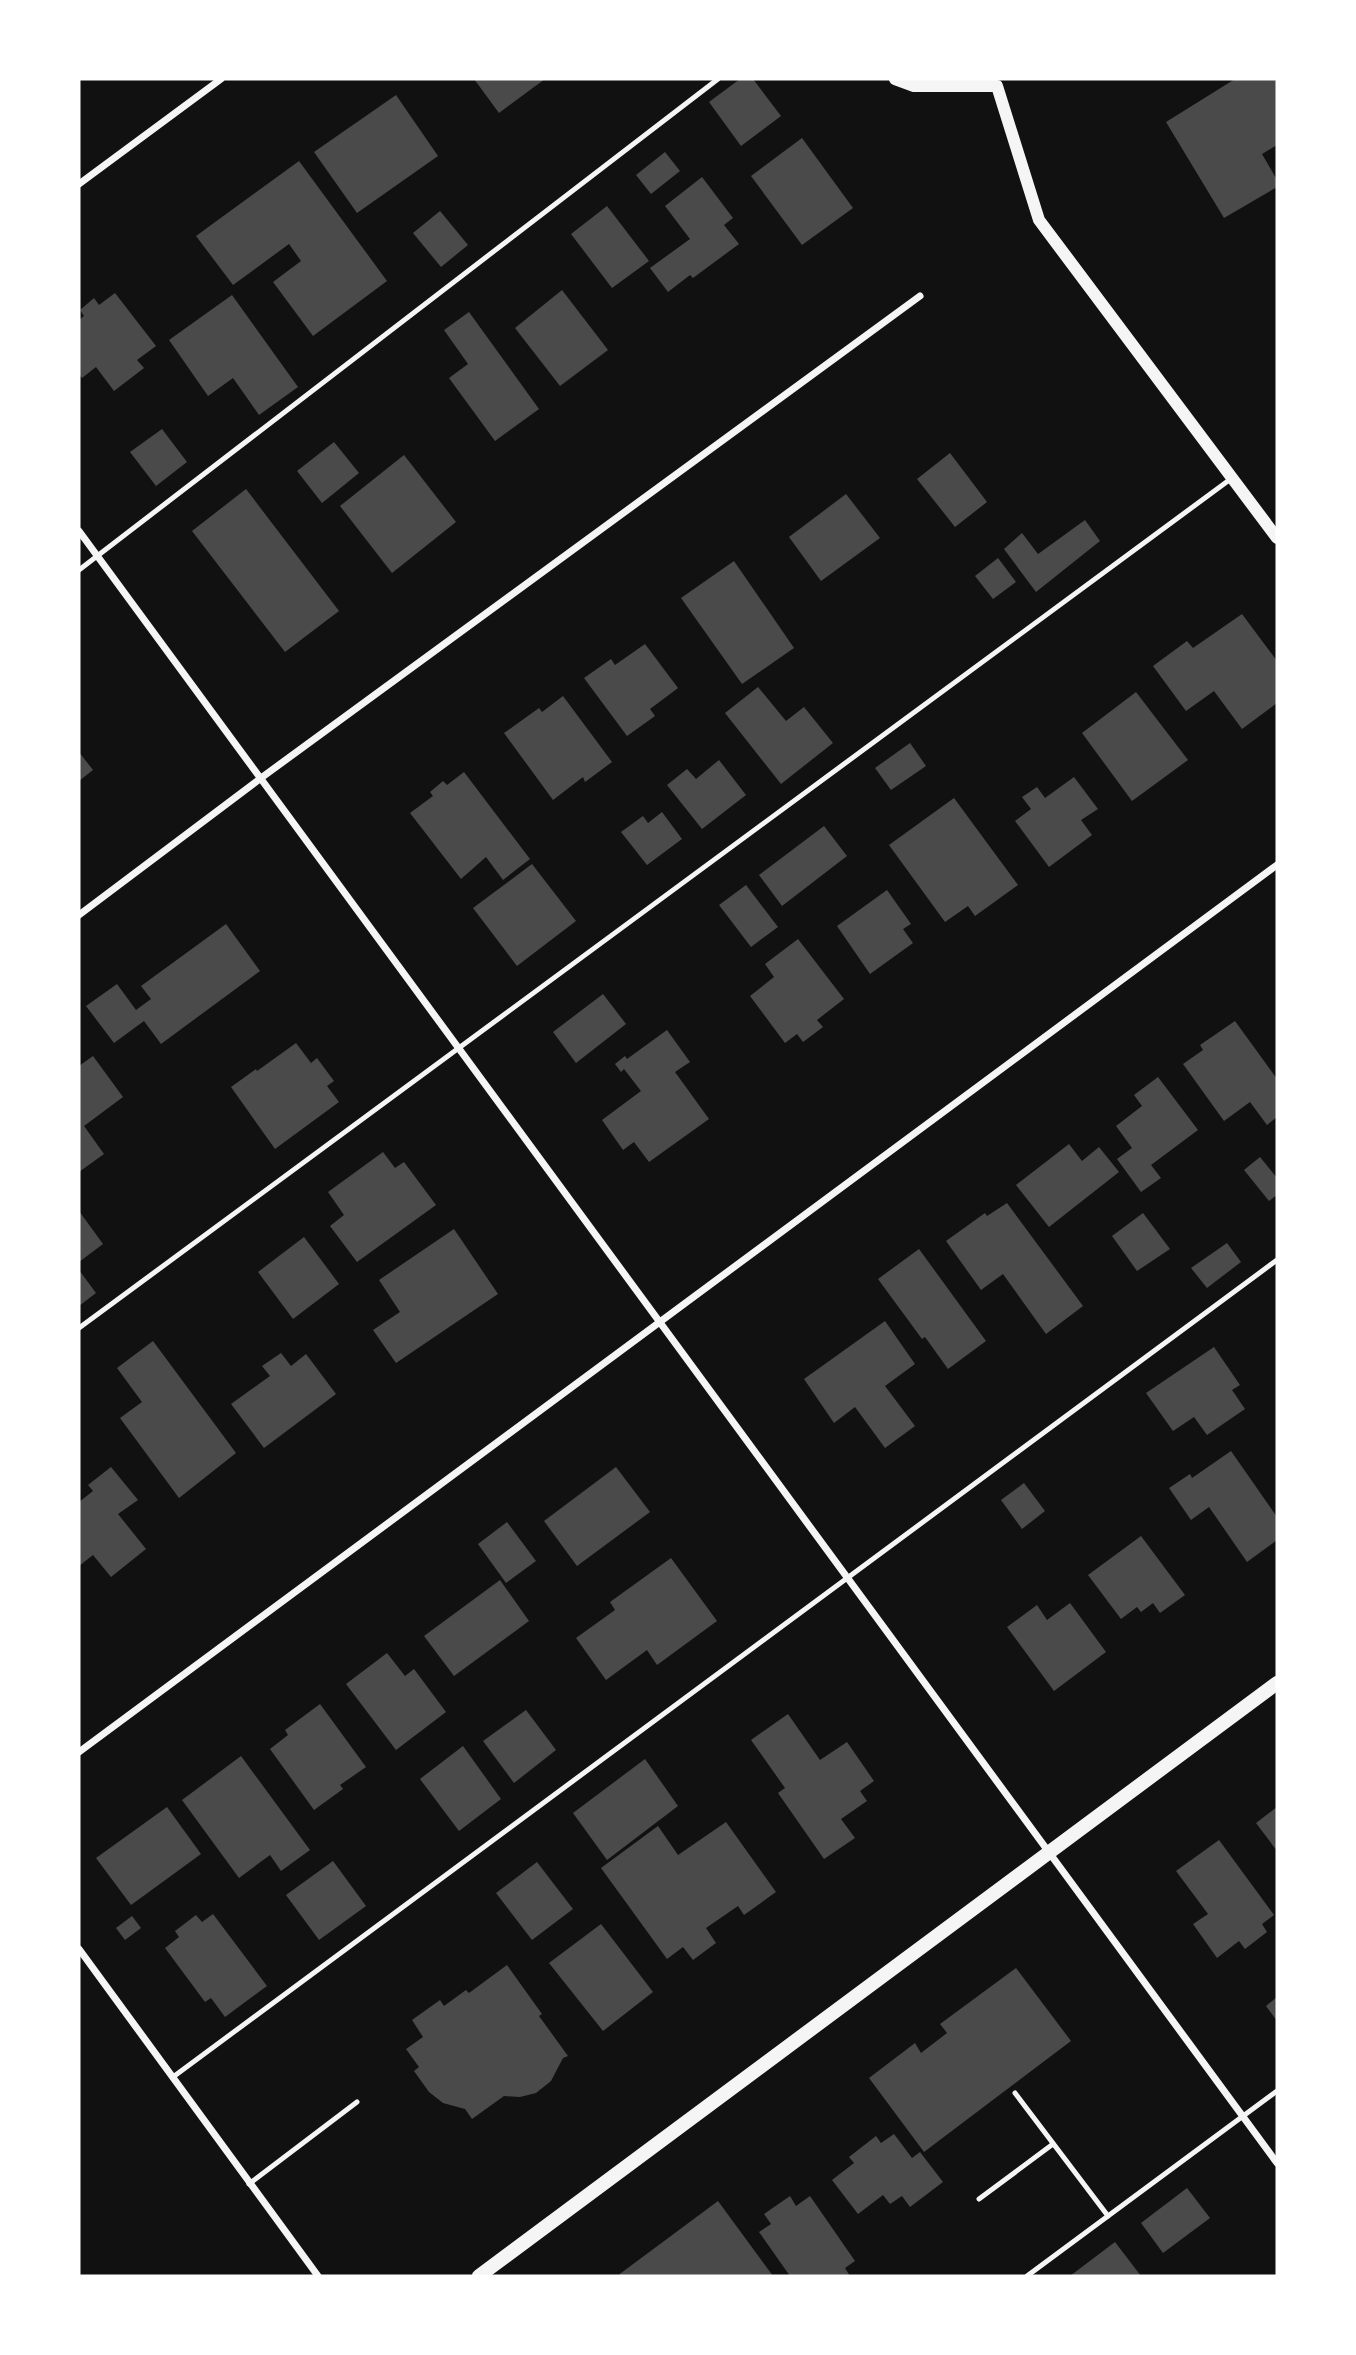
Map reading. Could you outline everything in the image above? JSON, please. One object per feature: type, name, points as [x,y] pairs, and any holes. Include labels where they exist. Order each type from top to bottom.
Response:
[{"type":"main road","points":[[479,2276],[1277,1683]]},
{"type":"street","points":[[79,184],[221,79]]},
{"type":"street","points":[[895,79],[914,86],[997,82],[1039,220],[1277,538]]},
{"type":"street","points":[[79,915],[261,778],[920,296]]},
{"type":"street","points":[[79,531],[1277,2164]]},
{"type":"street","points":[[79,1752],[1277,865]]},
{"type":"street","points":[[79,1949],[318,2276]]},
{"type":"lane","points":[[79,570],[718,79]]},
{"type":"lane","points":[[79,1328],[1232,478]]},
{"type":"lane","points":[[173,2077],[1277,1260]]},
{"type":"lane","points":[[1027,2276],[1277,2091]]},
{"type":"lane","points":[[1015,2093],[1108,2216]]},
{"type":"lane","points":[[249,2184],[357,2102]]},
{"type":"lane","points":[[979,2199],[1053,2144]]},
{"type":"building","points":[[474,79],[545,79],[499,113]]},
{"type":"building","points":[[740,79],[753,79],[781,116],[741,146],[709,102]]},
{"type":"building","points":[[1235,79],[1277,79],[1277,145],[1262,154],[1277,180],[1277,187],[1224,218],[1166,122]]},
{"type":"building","points":[[396,95],[438,156],[357,213],[314,152]]},
{"type":"building","points":[[802,138],[853,208],[802,245],[751,176]]},
{"type":"building","points":[[665,152],[680,171],[651,194],[636,175]]},
{"type":"building","points":[[299,161],[387,281],[313,336],[273,282],[301,261],[289,244],[233,285],[196,236]]},
{"type":"building","points":[[702,177],[733,218],[724,225],[739,244],[693,278],[690,275],[668,292],[650,268],[690,239],[665,206]]},
{"type":"building","points":[[607,206],[649,261],[612,288],[571,234]]},
{"type":"building","points":[[440,211],[468,245],[441,267],[413,233]]},
{"type":"building","points":[[562,290],[608,350],[560,386],[515,328]]},
{"type":"building","points":[[115,293],[156,346],[137,360],[144,368],[114,391],[96,367],[82,378],[79,374],[79,320],[84,316],[80,310],[94,298],[99,305]]},
{"type":"building","points":[[232,295],[298,387],[259,415],[233,378],[208,396],[169,340]]},
{"type":"building","points":[[469,312],[539,409],[495,441],[449,378],[468,364],[444,330]]},
{"type":"building","points":[[162,429],[187,462],[156,486],[130,452]]},
{"type":"building","points":[[334,442],[359,473],[322,503],[297,471]]},
{"type":"building","points":[[950,453],[987,502],[955,527],[917,479]]},
{"type":"building","points":[[404,455],[456,522],[392,573],[340,506]]},
{"type":"building","points":[[246,489],[339,611],[285,652],[192,531]]},
{"type":"building","points":[[846,494],[880,538],[821,581],[789,537]]},
{"type":"building","points":[[1085,520],[1100,541],[1036,592],[1004,549],[1022,533],[1038,554]]},
{"type":"building","points":[[998,558],[1016,582],[993,599],[975,576]]},
{"type":"building","points":[[734,561],[794,648],[742,684],[681,598]]},
{"type":"building","points":[[1242,614],[1277,661],[1277,703],[1242,729],[1214,691],[1186,711],[1153,666],[1187,641],[1193,648]]},
{"type":"building","points":[[645,644],[678,688],[650,709],[655,716],[627,736],[584,678],[611,659],[615,665]]},
{"type":"building","points":[[758,687],[786,721],[804,707],[833,743],[781,784],[725,713]]},
{"type":"building","points":[[1136,692],[1188,760],[1132,801],[1082,733]]},
{"type":"building","points":[[563,696],[612,762],[585,782],[583,777],[553,800],[504,733],[539,708],[542,712]]},
{"type":"building","points":[[910,743],[926,766],[891,790],[875,768]]},
{"type":"building","points":[[79,752],[93,770],[79,781]]},
{"type":"building","points":[[719,760],[746,795],[702,829],[667,785],[687,769],[696,779]]},
{"type":"building","points":[[464,772],[530,859],[503,880],[486,857],[461,879],[410,813],[433,796],[430,792],[443,781],[447,785]]},
{"type":"building","points":[[1074,777],[1098,809],[1081,820],[1092,835],[1049,867],[1015,821],[1031,809],[1022,797],[1037,787],[1045,798]]},
{"type":"building","points":[[954,798],[1018,885],[975,916],[968,906],[945,922],[889,845]]},
{"type":"building","points":[[662,812],[682,839],[647,865],[621,832],[643,816],[648,823]]},
{"type":"building","points":[[824,826],[847,856],[782,906],[759,875]]},
{"type":"building","points":[[532,864],[576,921],[517,966],[473,908]]},
{"type":"building","points":[[746,885],[778,927],[751,947],[719,905]]},
{"type":"building","points":[[887,890],[911,924],[903,929],[913,943],[870,974],[837,926]]},
{"type":"building","points":[[226,924],[260,971],[161,1044],[144,1021],[114,1043],[86,1006],[117,984],[136,1010],[151,999],[141,986]]},
{"type":"building","points":[[798,939],[844,999],[817,1020],[823,1027],[803,1042],[797,1034],[785,1043],[750,996],[774,977],[765,964]]},
{"type":"building","points":[[603,994],[626,1024],[576,1063],[553,1032]]},
{"type":"building","points":[[1235,1021],[1277,1079],[1277,1117],[1267,1125],[1250,1102],[1224,1121],[1183,1064],[1203,1050],[1200,1045]]},
{"type":"building","points":[[667,1030],[690,1062],[675,1072],[709,1119],[649,1162],[634,1142],[623,1150],[602,1120],[641,1091],[624,1069],[621,1072],[615,1064],[625,1056],[627,1059]]},
{"type":"building","points":[[296,1043],[311,1063],[317,1058],[334,1081],[327,1086],[339,1102],[275,1149],[231,1087]]},
{"type":"building","points":[[93,1056],[123,1097],[84,1126],[104,1154],[79,1172],[79,1066]]},
{"type":"building","points":[[1158,1077],[1198,1130],[1151,1165],[1161,1178],[1141,1192],[1117,1159],[1132,1148],[1116,1126],[1142,1106],[1134,1095]]},
{"type":"building","points":[[1069,1144],[1082,1161],[1099,1147],[1119,1172],[1049,1227],[1016,1185]]},
{"type":"building","points":[[383,1152],[395,1168],[404,1162],[436,1205],[357,1262],[330,1226],[344,1215],[328,1192]]},
{"type":"building","points":[[1260,1157],[1277,1178],[1277,1195],[1269,1201],[1244,1170]]},
{"type":"building","points":[[1007,1203],[1083,1306],[1046,1334],[1003,1274],[981,1290],[946,1241],[985,1213],[987,1216]]},
{"type":"building","points":[[79,1211],[103,1244],[79,1262]]},
{"type":"building","points":[[1143,1213],[1170,1249],[1137,1271],[1112,1236]]},
{"type":"building","points":[[454,1229],[498,1294],[396,1363],[373,1330],[400,1312],[379,1280]]},
{"type":"building","points":[[304,1237],[339,1284],[293,1319],[258,1272]]},
{"type":"building","points":[[1227,1243],[1241,1262],[1207,1288],[1191,1268]]},
{"type":"building","points":[[919,1249],[986,1341],[948,1369],[925,1337],[922,1339],[878,1279]]},
{"type":"building","points":[[79,1270],[96,1293],[79,1306]]},
{"type":"building","points":[[885,1321],[915,1364],[885,1386],[915,1426],[885,1448],[855,1407],[834,1423],[804,1379]]},
{"type":"building","points":[[153,1341],[236,1453],[179,1498],[120,1418],[142,1402],[117,1368]]},
{"type":"building","points":[[1214,1347],[1240,1385],[1232,1390],[1245,1409],[1207,1435],[1194,1417],[1173,1431],[1146,1393]]},
{"type":"building","points":[[281,1353],[291,1366],[306,1354],[336,1394],[264,1448],[231,1404],[270,1376],[262,1366]]},
{"type":"building","points":[[1231,1451],[1277,1517],[1277,1540],[1247,1562],[1209,1507],[1191,1520],[1169,1488],[1190,1474],[1192,1478]]},
{"type":"building","points":[[111,1467],[138,1500],[118,1514],[146,1549],[111,1577],[93,1555],[79,1566],[79,1502],[93,1491],[88,1485]]},
{"type":"building","points":[[616,1467],[650,1512],[577,1566],[544,1521]]},
{"type":"building","points":[[1024,1483],[1045,1511],[1022,1529],[1001,1500]]},
{"type":"building","points":[[507,1522],[536,1561],[506,1583],[478,1544]]},
{"type":"building","points":[[1141,1536],[1185,1595],[1160,1613],[1153,1603],[1141,1612],[1137,1607],[1121,1619],[1088,1575]]},
{"type":"building","points":[[671,1558],[717,1621],[657,1665],[647,1650],[606,1680],[576,1638],[615,1610],[610,1602]]},
{"type":"building","points":[[500,1580],[529,1621],[454,1676],[424,1636]]},
{"type":"building","points":[[1070,1603],[1106,1652],[1054,1691],[1007,1627],[1037,1605],[1047,1620]]},
{"type":"building","points":[[387,1653],[405,1676],[414,1669],[446,1712],[396,1750],[346,1684]]},
{"type":"building","points":[[320,1704],[366,1767],[340,1785],[343,1789],[314,1810],[270,1749],[288,1735],[285,1730]]},
{"type":"building","points":[[526,1710],[556,1750],[514,1783],[483,1741]]},
{"type":"building","points":[[788,1714],[820,1760],[847,1742],[874,1781],[860,1791],[867,1801],[841,1819],[855,1838],[824,1859],[778,1793],[785,1788],[751,1740]]},
{"type":"building","points":[[463,1746],[501,1799],[459,1831],[420,1779]]},
{"type":"building","points":[[241,1756],[310,1850],[281,1871],[270,1855],[239,1878],[182,1800]]},
{"type":"building","points":[[645,1759],[678,1806],[607,1860],[573,1813]]},
{"type":"building","points":[[167,1807],[201,1854],[131,1905],[96,1858]]},
{"type":"building","points":[[1277,1807],[1277,1851],[1256,1823]]},
{"type":"building","points":[[726,1822],[776,1892],[744,1915],[738,1906],[706,1928],[716,1943],[693,1960],[683,1947],[667,1959],[601,1868],[658,1826],[678,1855]]},
{"type":"building","points":[[1219,1840],[1274,1915],[1262,1924],[1267,1932],[1245,1949],[1239,1941],[1217,1958],[1193,1924],[1208,1914],[1176,1871]]},
{"type":"building","points":[[333,1861],[366,1906],[319,1940],[286,1895]]},
{"type":"building","points":[[537,1862],[573,1909],[532,1940],[496,1893]]},
{"type":"building","points":[[213,1914],[267,1986],[225,2017],[211,1998],[205,2002],[165,1948],[179,1937],[175,1931],[196,1915],[202,1922]]},
{"type":"building","points":[[132,1916],[141,1928],[125,1940],[116,1928]]},
{"type":"building","points":[[601,1924],[653,1992],[603,2031],[549,1963]]},
{"type":"building","points":[[507,1965],[568,2056],[563,2058],[551,2081],[536,2093],[520,2097],[504,2096],[472,2119],[465,2109],[443,2103],[429,2092],[414,2071],[419,2067],[406,2049],[423,2037],[412,2020],[440,2000],[444,2006],[466,1990],[469,1993]]},
{"type":"building","points":[[1016,1968],[1071,2041],[924,2152],[869,2078],[915,2043],[921,2053],[947,2033],[940,2024]]},
{"type":"building","points":[[1277,1997],[1277,2021],[1266,2006]]},
{"type":"building","points":[[894,2134],[912,2158],[920,2152],[943,2182],[910,2207],[902,2196],[890,2204],[883,2195],[858,2214],[832,2180],[854,2163],[849,2157],[876,2136],[881,2143]]},
{"type":"building","points":[[1187,2188],[1210,2218],[1163,2253],[1141,2223]]},
{"type":"building","points":[[790,2196],[796,2206],[810,2196],[855,2261],[845,2268],[850,2276],[790,2276],[759,2232],[771,2224],[764,2214]]},
{"type":"building","points":[[718,2201],[773,2276],[617,2276]]},
{"type":"building","points":[[1115,2242],[1141,2276],[1070,2276]]}]
